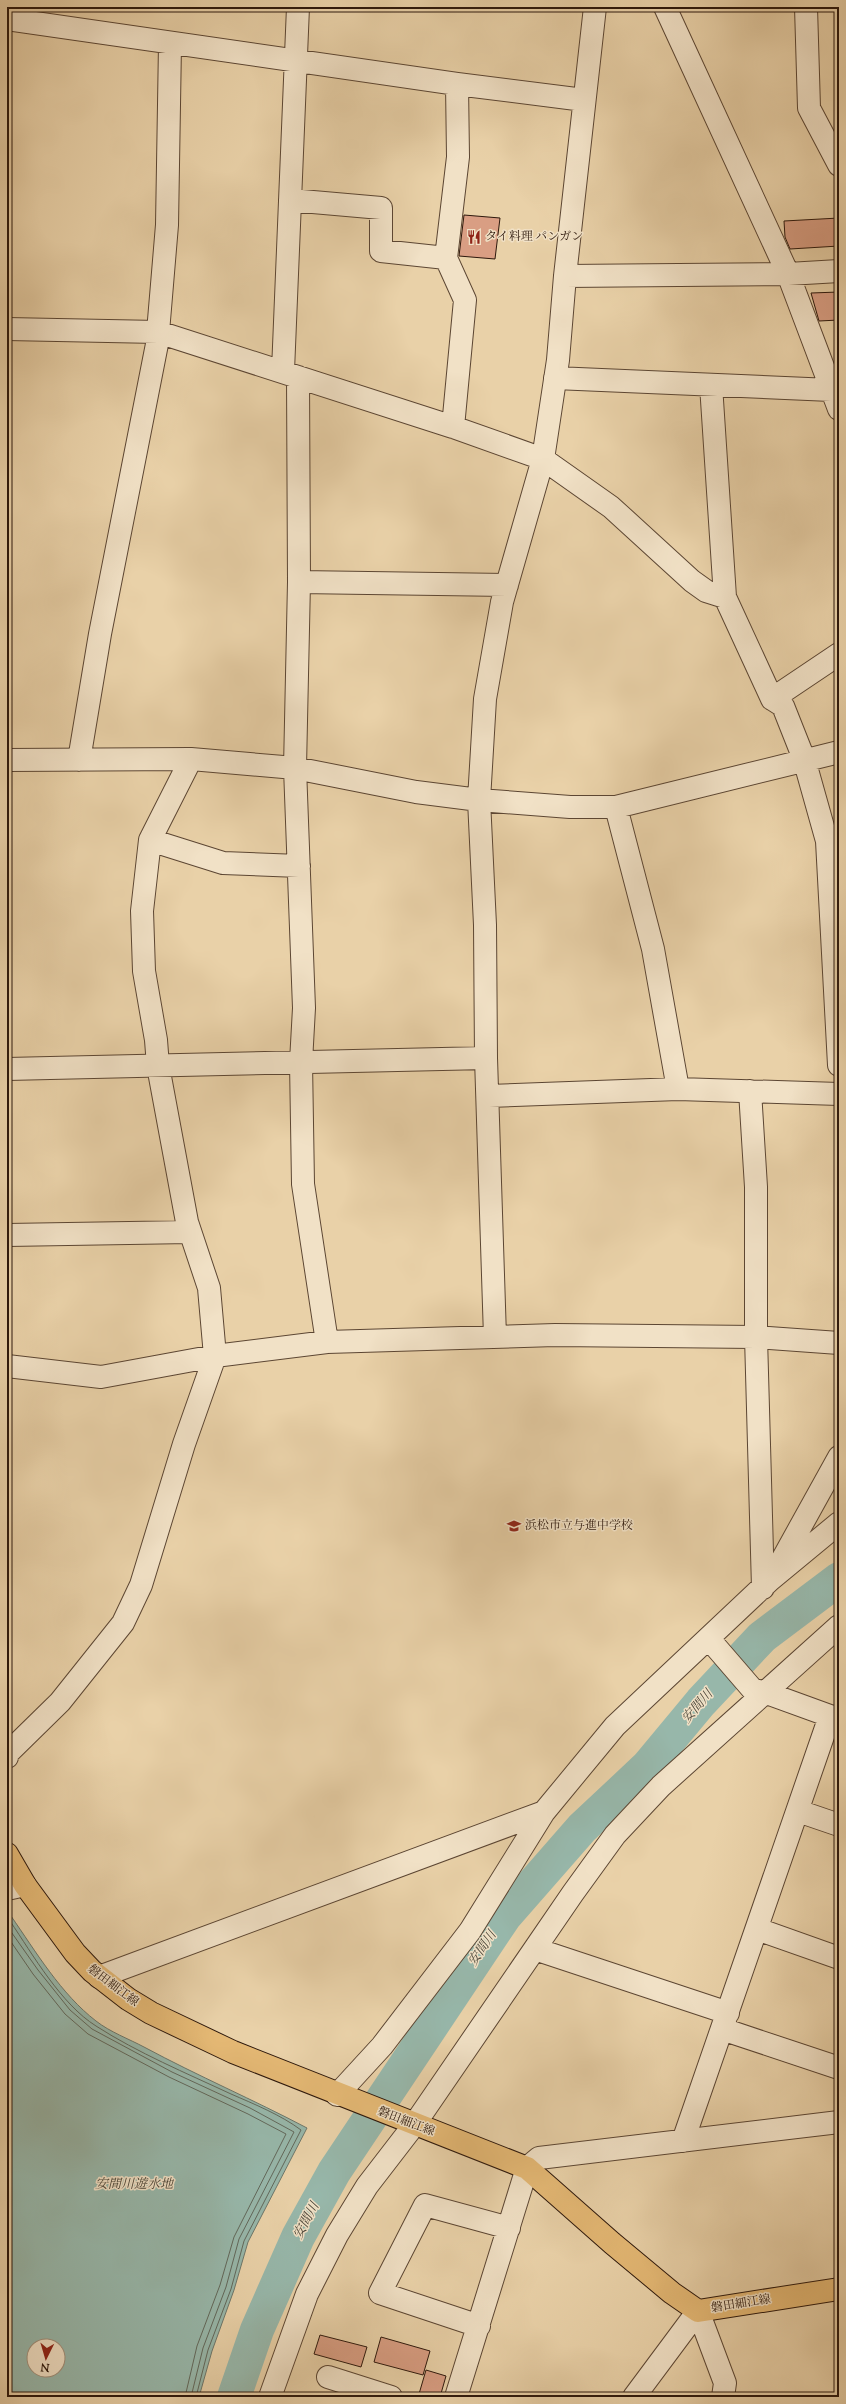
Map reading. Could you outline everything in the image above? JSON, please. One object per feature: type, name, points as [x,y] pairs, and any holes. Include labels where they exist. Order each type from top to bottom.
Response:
[{"type":"main road","name":"磐田細江線","points":[[7,1854],[16,1887],[75,1953],[99,1978],[151,2013],[233,2052],[337,2095],[528,2168],[618,2248],[672,2293],[698,2310],[839,2289]]},
{"type":"street","points":[[298,7],[290,200],[290,374],[299,582],[295,768],[304,1008],[301,1062],[303,1184],[327,1342]]},
{"type":"street","points":[[495,1337],[488,1147],[489,1096],[486,1058],[485,925],[479,800],[485,699],[507,585],[543,459],[555,378],[595,7]]},
{"type":"street","points":[[555,378],[711,385],[835,399],[788,274],[665,7]]},
{"type":"street","points":[[806,7],[809,108],[839,165]]},
{"type":"street","points":[[7,19],[170,44],[584,100]]},
{"type":"street","points":[[79,760],[100,634],[158,332],[167,225],[170,44]]},
{"type":"street","points":[[453,426],[465,300],[446,258],[458,157],[457,84]]},
{"type":"street","points":[[290,200],[381,208],[381,251],[446,258]]},
{"type":"street","points":[[565,276],[788,274],[839,271]]},
{"type":"street","points":[[7,329],[158,332],[453,426],[543,459],[611,507],[692,582],[706,591],[725,597]]},
{"type":"street","points":[[711,385],[725,597],[772,699],[783,706],[804,759],[827,841],[839,1065]]},
{"type":"street","points":[[299,582],[507,585]]},
{"type":"street","points":[[772,699],[839,654]]},
{"type":"street","points":[[7,760],[190,759],[295,768],[416,792],[479,800],[570,807],[616,807],[804,759],[839,752]]},
{"type":"street","points":[[7,1757],[8,1753],[60,1702],[123,1623],[141,1585],[184,1444],[215,1356],[209,1288],[190,1232],[158,1066],[156,1040],[144,971],[142,911],[150,840],[190,759]]},
{"type":"street","points":[[616,807],[653,949],[678,1089]]},
{"type":"street","points":[[150,840],[223,863],[299,866]]},
{"type":"street","points":[[7,1069],[486,1058]]},
{"type":"street","points":[[489,1096],[678,1089],[839,1094]]},
{"type":"street","points":[[750,1091],[756,1187],[756,1337],[767,1584]]},
{"type":"street","points":[[7,1236],[190,1232]]},
{"type":"street","points":[[7,1366],[101,1377],[215,1356],[327,1342],[555,1335],[756,1337],[839,1343]]},
{"type":"street","points":[[767,1584],[839,1457]]},
{"type":"street","points":[[337,2095],[382,2046],[470,1931],[544,1812],[615,1726],[713,1644],[767,1584],[839,1523]]},
{"type":"street","points":[[270,2397],[307,2294],[337,2235],[367,2186],[414,2125],[615,1836],[661,1786],[758,1691],[839,1626]]},
{"type":"street","points":[[683,2141],[798,1811],[834,1717],[758,1691],[713,1644]]},
{"type":"street","points":[[798,1811],[839,1825]]},
{"type":"street","points":[[99,1978],[544,1812]]},
{"type":"street","points":[[757,1929],[839,1958]]},
{"type":"street","points":[[535,1949],[725,2021],[839,2068]]},
{"type":"street","points":[[456,2397],[528,2168],[539,2158],[839,2122]]},
{"type":"street","points":[[478,2326],[380,2293],[425,2204],[509,2228]]},
{"type":"street","points":[[634,2397],[698,2310]]},
{"type":"street","points":[[698,2310],[725,2383],[723,2397]]},
{"type":"street","points":[[328,2377],[391,2397]]},
{"type":"water","name":"安間川遊水地","points":[[11,1916],[60,1985],[83,2010],[101,2025],[307,2128],[248,2242],[234,2290],[212,2351],[199,2397],[7,2397],[7,1917]]},
{"type":"building","name":"タイ料理 パンガン","points":[[464,215],[500,218],[495,259],[459,256]]},
{"type":"building","points":[[839,218],[839,246],[790,249],[785,237],[784,221]]},
{"type":"building","points":[[839,292],[839,320],[819,321],[811,293]]},
{"type":"building","points":[[320,2335],[367,2347],[361,2367],[314,2354]]},
{"type":"building","points":[[381,2337],[430,2351],[423,2375],[374,2362]]},
{"type":"building","points":[[426,2370],[446,2376],[440,2397],[419,2394]]},
{"type":"waterway","name":"安間川","points":[[234,2397],[257,2330],[298,2237],[334,2172],[505,1916],[582,1828],[647,1767],[701,1702],[762,1637],[839,1579]]},
{"type":"place","name":"タイ料理 パンガン","points":[[474,237]]},
{"type":"place","name":"浜松市立与進中学校","points":[[514,1526]]}]
